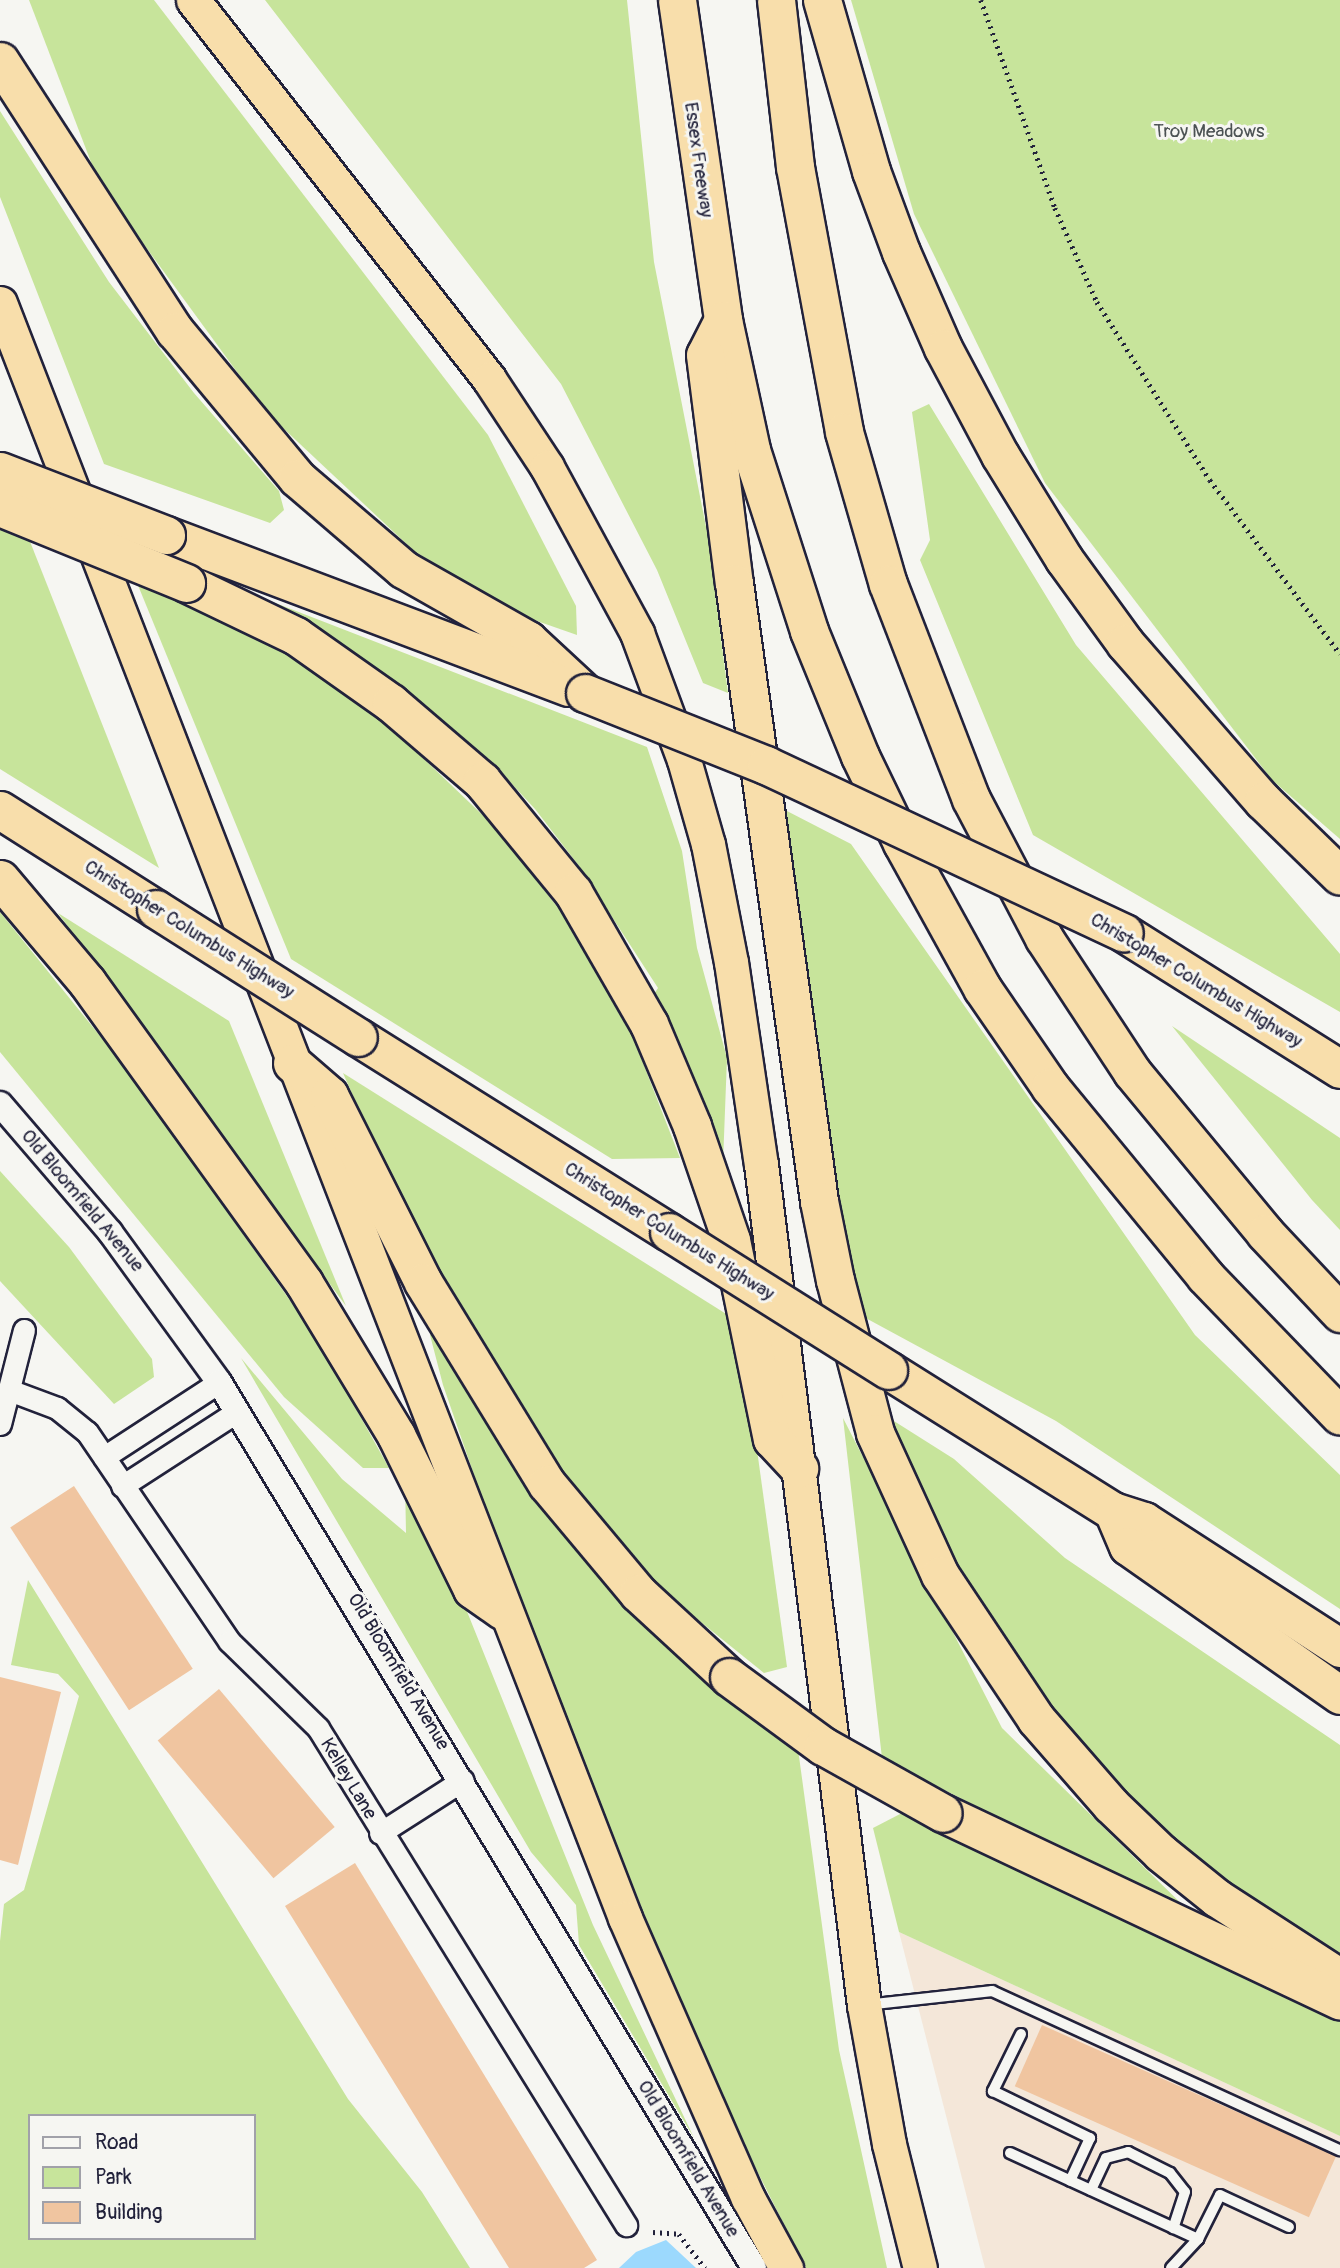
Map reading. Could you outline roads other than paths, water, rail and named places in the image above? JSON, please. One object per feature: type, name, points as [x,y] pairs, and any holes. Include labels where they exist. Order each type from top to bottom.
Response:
[{"type":"highway","points":[[193,0],[489,379],[575,512],[637,633],[684,760],[720,904],[761,1164],[864,2005],[890,2144],[920,2268]]},
{"type":"highway","name":"Essex Freeway","points":[[677,0],[723,320],[751,450],[817,652],[902,843],[982,988],[1050,1087],[1128,1187],[1205,1276],[1340,1416]]},
{"type":"highway","points":[[776,0],[795,167],[844,432],[888,584],[971,799],[1044,938],[1132,1072],[1265,1233],[1340,1313]]},
{"type":"highway","points":[[822,0],[871,171],[901,252],[943,348],[1000,455],[1064,559],[1125,643],[1254,792],[1340,876]]},
{"type":"highway","points":[[0,61],[175,331],[297,478],[402,569],[528,640],[585,693]]},
{"type":"highway","points":[[0,303],[502,1610],[683,2055],[786,2268]]},
{"type":"highway","points":[[723,320],[705,355],[733,583],[819,1201],[875,1433],[940,1575],[1036,1719],[1111,1805],[1161,1853],[1227,1905],[1340,1978]]},
{"type":"highway","name":"Christopher Columbus Highway","points":[[0,471],[585,693],[802,780],[1124,933],[1340,1069]]},
{"type":"highway","points":[[0,507],[186,583],[296,636],[391,703],[482,781],[567,884],[617,961],[692,1126],[731,1240],[772,1439],[799,1468]]},
{"type":"highway","name":"Christopher Columbus Highway","points":[[0,810],[1113,1511],[1144,1521],[1340,1648]]},
{"type":"highway","points":[[0,879],[52,936],[119,1024],[304,1283],[396,1436],[472,1589],[502,1610]]},
{"type":"highway","points":[[292,1063],[329,1095],[423,1282],[547,1484],[638,1593],[729,1677],[823,1746],[943,1813],[1340,2001]]},
{"type":"highway","points":[[1113,1511],[1128,1546],[1340,1695]]},
{"type":"street","name":"Old Bloomfield Avenue","points":[[0,1104],[110,1232],[238,1411],[463,1780],[540,1915],[754,2268]]},
{"type":"street","points":[[0,1424],[24,1330]]},
{"type":"street","points":[[104,1457],[219,1382]]},
{"type":"street","name":"Kelley Lane","points":[[9,1390],[71,1417],[104,1457],[229,1641],[317,1728],[626,2225]]},
{"type":"street","points":[[122,1486],[238,1411]]},
{"type":"street","points":[[380,1833],[463,1780]]},
{"type":"lane","points":[[864,2005],[992,1991],[1340,2150]]},
{"type":"lane","points":[[1021,2034],[993,2091],[1090,2138],[1070,2181]]},
{"type":"lane","points":[[1091,2190],[1106,2158],[1128,2152],[1170,2174],[1185,2192],[1173,2228]]},
{"type":"lane","points":[[1010,2153],[1198,2239]]},
{"type":"lane","points":[[1171,2268],[1198,2239],[1220,2195],[1289,2227]]},
{"type":"water","points":[[666,2240],[696,2268],[619,2268],[636,2252]]},
{"type":"park label","name":"Troy Meadows","points":[[1209,132]]}]
